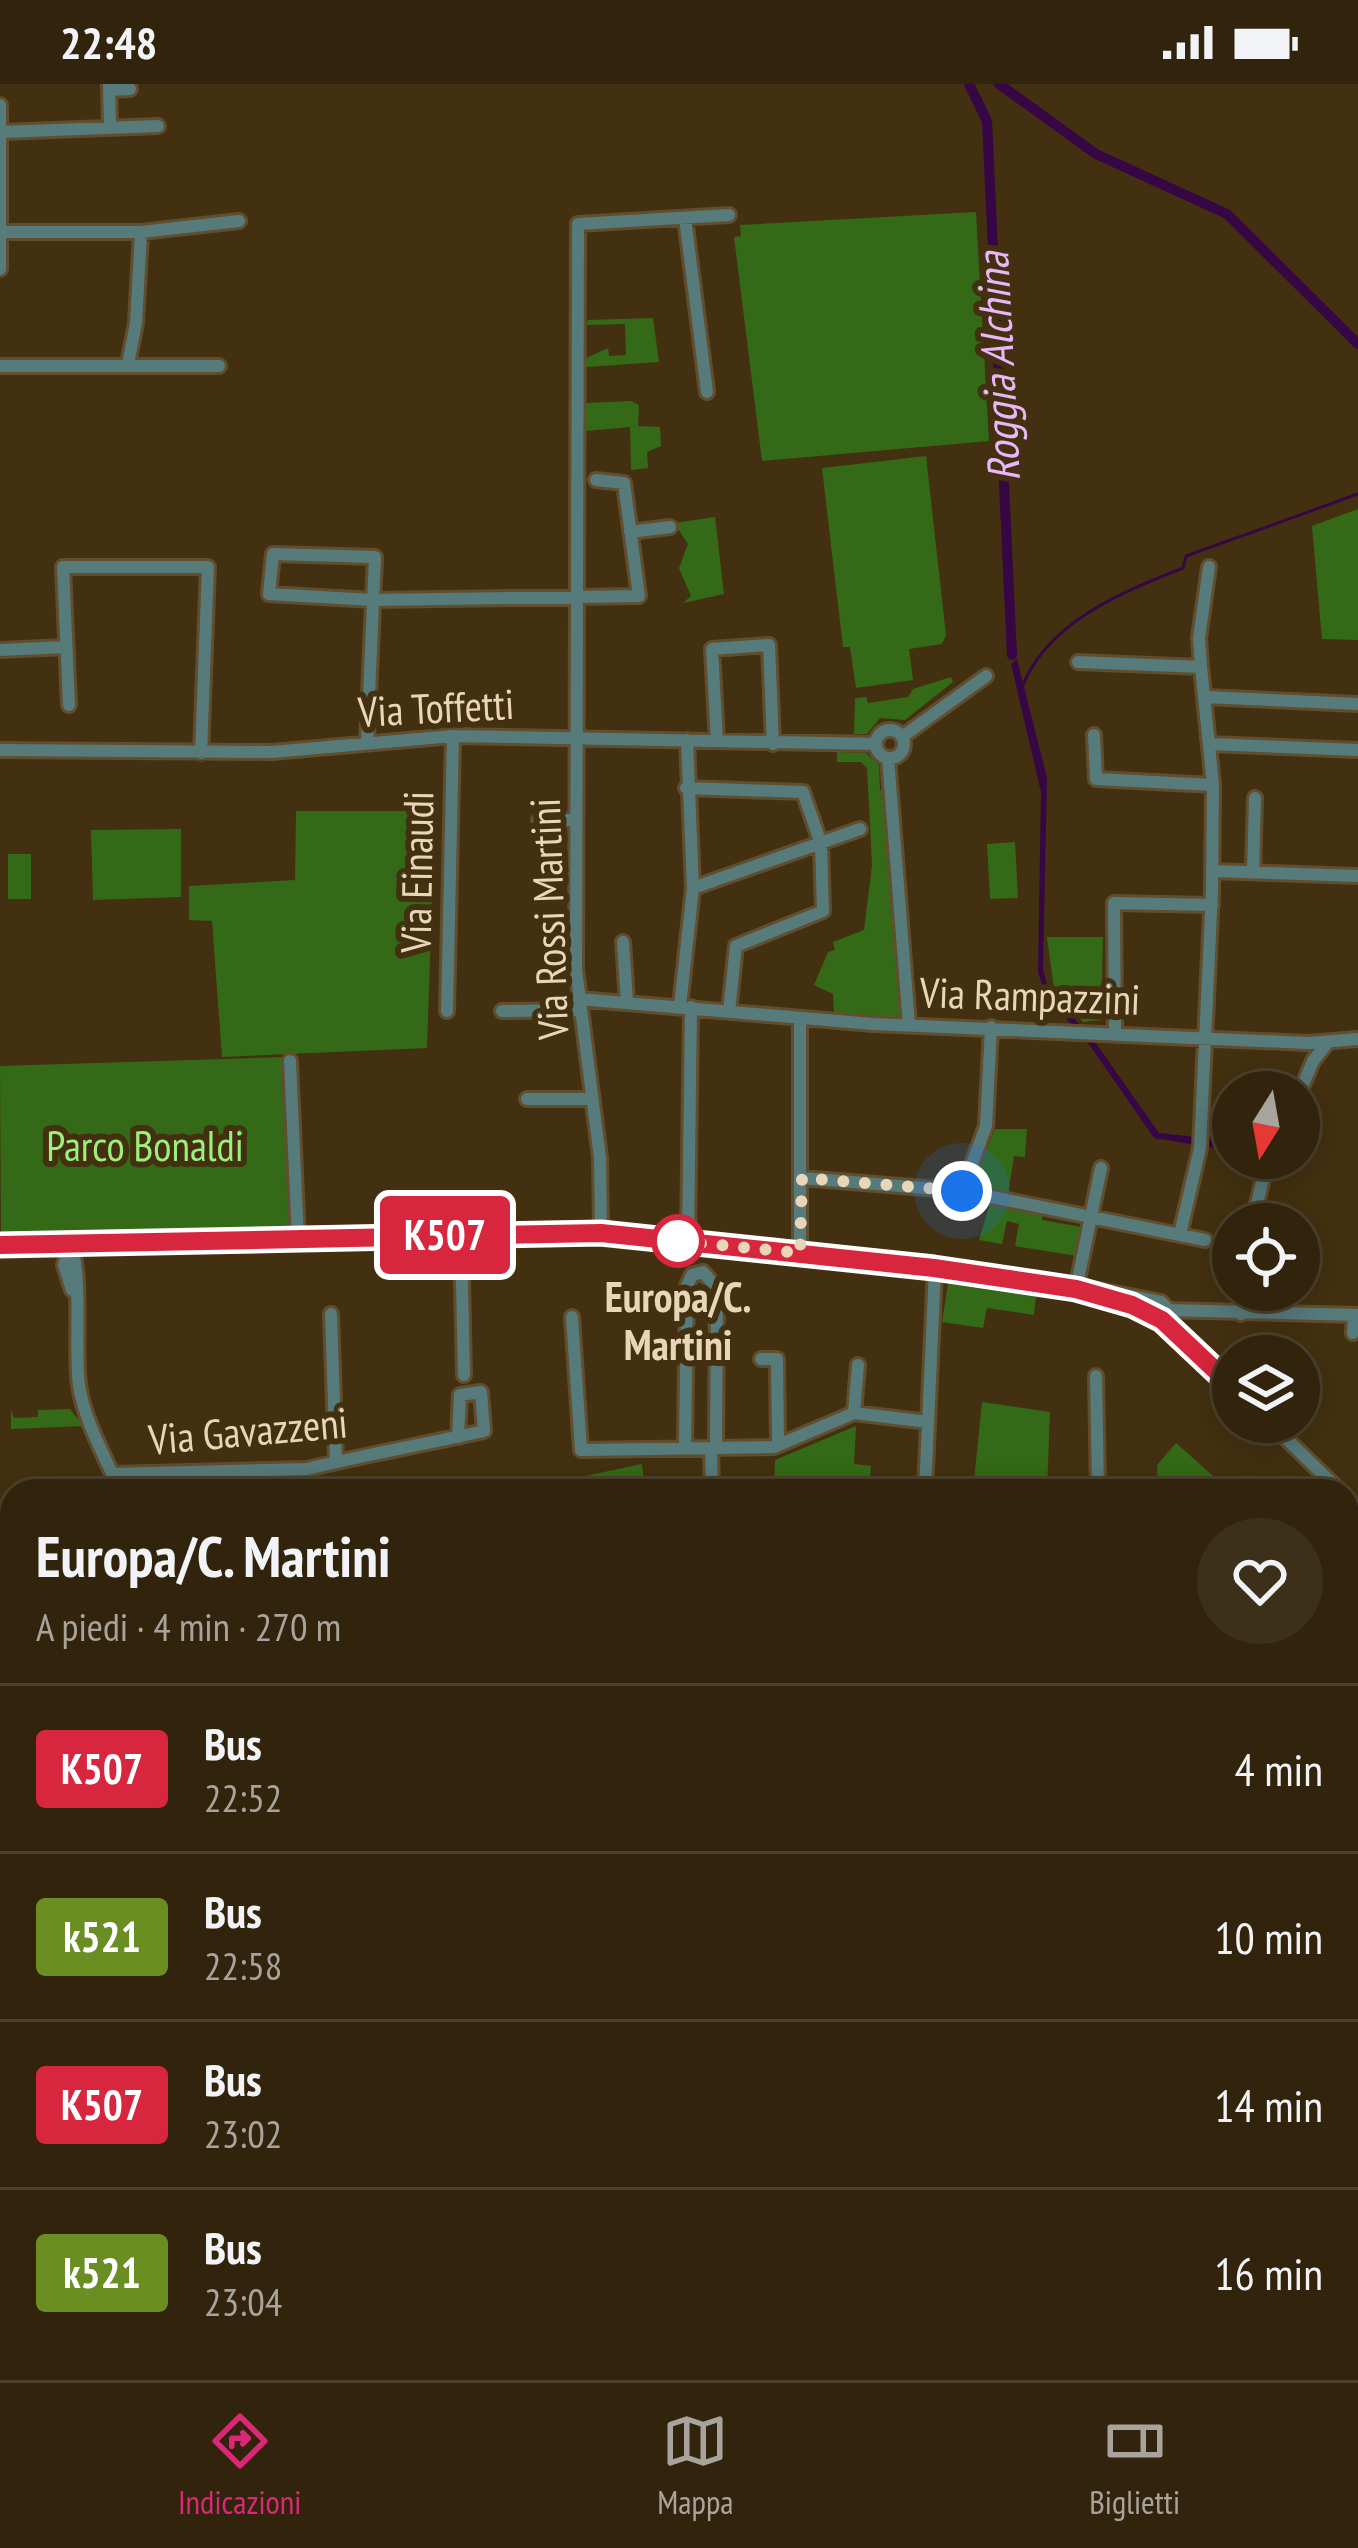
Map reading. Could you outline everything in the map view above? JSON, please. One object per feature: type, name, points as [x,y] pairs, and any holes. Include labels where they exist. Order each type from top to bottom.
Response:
[{"type":"street","points":[[110,128],[109,87],[130,89]]},
{"type":"street","points":[[0,105],[0,269]]},
{"type":"street","points":[[2,132],[158,126]]},
{"type":"street","name":"Via Rossi Martini","points":[[601,1233],[600,1158],[580,1004],[578,224],[729,215]]},
{"type":"street","points":[[685,218],[707,392]]},
{"type":"street","points":[[1,232],[141,232],[239,221]]},
{"type":"street","points":[[128,364],[136,323],[141,232]]},
{"type":"street","points":[[0,366],[219,366]]},
{"type":"street","points":[[368,741],[372,600],[375,557],[273,554],[269,593],[372,600],[579,601],[639,596],[624,483],[596,480]]},
{"type":"street","points":[[630,532],[670,527]]},
{"type":"street","points":[[69,705],[63,567],[208,567],[201,754]]},
{"type":"street","points":[[1180,1234],[1200,1138],[1206,1037],[1213,785],[1199,638],[1209,567]]},
{"type":"street","points":[[716,741],[712,649],[769,645],[773,744]]},
{"type":"street","points":[[0,650],[66,647]]},
{"type":"street","points":[[1078,662],[1201,667]]},
{"type":"street","name":"Via Toffetti","points":[[902,737],[986,676]]},
{"type":"street","points":[[1205,697],[1358,704]]},
{"type":"street","name":"Via Toffetti","points":[[0,750],[201,754],[453,736],[577,735],[773,744],[876,743],[887,730],[902,737]]},
{"type":"street","points":[[1094,735],[1092,775],[1100,781],[1213,785]]},
{"type":"street","name":"Via Einaudi","points":[[447,1010],[453,736]]},
{"type":"street","name":"Via Toffetti","points":[[888,758],[903,750],[902,737]]},
{"type":"street","points":[[687,740],[693,888],[686,1006],[688,1242]]},
{"type":"street","points":[[876,743],[888,758],[909,1025]]},
{"type":"street","points":[[1210,744],[1358,750]]},
{"type":"street","points":[[686,788],[803,792],[821,844],[823,911],[736,946],[729,1011]]},
{"type":"street","points":[[1253,872],[1255,798]]},
{"type":"street","points":[[539,820],[576,820]]},
{"type":"street","points":[[693,888],[860,829]]},
{"type":"street","points":[[1213,871],[1358,876]]},
{"type":"street","points":[[1115,1031],[1114,903],[1211,904]]},
{"type":"street","points":[[623,942],[627,1002]]},
{"type":"street","name":"Via Rampazzini","points":[[502,1011],[627,1002],[909,1025],[1328,1042],[1358,1039]]},
{"type":"street","points":[[800,1018],[800,1253]]},
{"type":"street","points":[[962,1191],[986,1126],[991,1028]]},
{"type":"street","points":[[1309,1071],[1328,1042]]},
{"type":"street","points":[[290,1061],[298,1240]]},
{"type":"street","points":[[527,1100],[592,1100]]},
{"type":"street","points":[[1076,1289],[1101,1168]]},
{"type":"street","points":[[802,1178],[962,1191],[1205,1240]]},
{"type":"street","points":[[0,1245],[601,1233],[934,1268],[1076,1289],[1160,1312],[1241,1314],[1283,1321],[1356,1315],[1353,1333]]},
{"type":"street","points":[[461,1235],[464,1375]]},
{"type":"street","points":[[70,1244],[77,1265],[73,1291],[79,1385],[115,1479]]},
{"type":"street","points":[[926,1479],[934,1268]]},
{"type":"street","points":[[685,1448],[687,1286],[692,1275],[703,1272],[717,1288],[712,1479]]},
{"type":"street","points":[[1160,1312],[1212,1365]]},
{"type":"street","points":[[331,1315],[336,1462]]},
{"type":"street","points":[[572,1317],[581,1450],[778,1445],[854,1413],[928,1422]]},
{"type":"street","points":[[761,1359],[777,1360],[778,1445]]},
{"type":"street","points":[[854,1413],[858,1365]]},
{"type":"street","points":[[1096,1376],[1098,1479]]},
{"type":"street","name":"Via Gavazzeni","points":[[113,1474],[307,1469],[458,1436]]},
{"type":"street","points":[[1290,1443],[1327,1479]]},
{"type":"green space","points":[[976,212],[989,441],[762,461],[734,237],[741,236],[740,225]]},
{"type":"green space","points":[[653,318],[659,362],[586,367],[586,358],[608,348],[609,356],[626,355],[625,324],[586,325],[588,320]]},
{"type":"green space","points":[[631,401],[639,405],[638,426],[660,427],[661,446],[647,452],[648,468],[631,470],[630,427],[585,431],[586,403]]},
{"type":"green space","points":[[926,456],[946,635],[942,644],[909,649],[913,680],[856,688],[850,647],[843,647],[822,468]]},
{"type":"green space","points":[[1358,509],[1358,640],[1322,639],[1312,526]]},
{"type":"green space","points":[[715,517],[724,594],[683,603],[691,596],[679,568],[688,544],[674,523]]},
{"type":"green space","points":[[951,677],[953,682],[905,720],[880,718],[867,734],[854,734],[855,698],[866,697],[868,703],[908,697],[913,689]]},
{"type":"green space","points":[[837,752],[866,753],[879,765],[880,790],[886,790],[901,1014],[896,1018],[834,1014],[833,994],[814,985],[828,952],[835,950],[833,942],[864,930],[872,865],[867,768],[861,762],[837,762]]},
{"type":"green space","points":[[296,811],[435,811],[427,1048],[222,1057],[212,921],[189,920],[189,886],[295,880]]},
{"type":"green space","points":[[181,829],[181,897],[93,900],[91,830]]},
{"type":"green space","points":[[1015,842],[1018,898],[990,899],[987,844]]},
{"type":"green space","points":[[8,854],[31,854],[31,899],[8,899]]},
{"type":"green space","points":[[1047,937],[1103,937],[1101,1020],[1083,1022],[1054,989]]},
{"type":"green space","name":"Parco Bonaldi","points":[[284,1057],[290,1226],[1,1235],[0,1066]]},
{"type":"green space","points":[[995,1129],[1027,1129],[1025,1157],[1014,1156],[1008,1194],[983,1190],[974,1180]]},
{"type":"green space","points":[[990,1203],[1043,1212],[1042,1220],[1082,1227],[1077,1256],[1015,1246],[1019,1224],[1007,1221],[1002,1244],[979,1240]]},
{"type":"green space","points":[[948,1284],[1036,1297],[1034,1315],[987,1308],[983,1328],[942,1322]]},
{"type":"green space","points":[[982,1402],[1050,1412],[1047,1479],[974,1479]]},
{"type":"green space","points":[[70,1409],[84,1426],[11,1429],[11,1410],[14,1418],[38,1417],[38,1410]]},
{"type":"green space","points":[[856,1426],[854,1464],[871,1466],[870,1479],[774,1479],[775,1460]]},
{"type":"green space","points":[[1176,1443],[1216,1479],[1158,1479],[1157,1465]]},
{"type":"green space","points":[[642,1464],[644,1479],[571,1479]]},
{"type":"shaded area","points":[[1017,659],[1047,778],[1043,969],[1047,985],[1079,1024],[1071,1024],[1045,993],[1038,972],[1041,792],[1011,664]]},
{"type":"shaded area","points":[[1084,1037],[1095,1042],[1159,1133],[1212,1139],[1212,1148],[1154,1138]]},
{"type":"waterway","name":"Roggia Alchina","points":[[969,84],[987,121],[1012,655]]},
{"type":"waterway","points":[[999,84],[1096,154],[1227,214],[1358,344]]},
{"type":"waterway","points":[[1021,690],[1048,646],[1087,613],[1183,568],[1186,556],[1358,494]]},
{"type":"bus line","name":"K507","points":[[0,1245],[601,1233],[934,1268],[1076,1289],[1125,1302],[1162,1320],[1212,1368]]},
{"type":"place","name":"Europa/C. Martini","points":[[678,1241]]},
{"type":"route","points":[[678,1241],[668,1240],[800,1253],[802,1178],[962,1191]]}]
